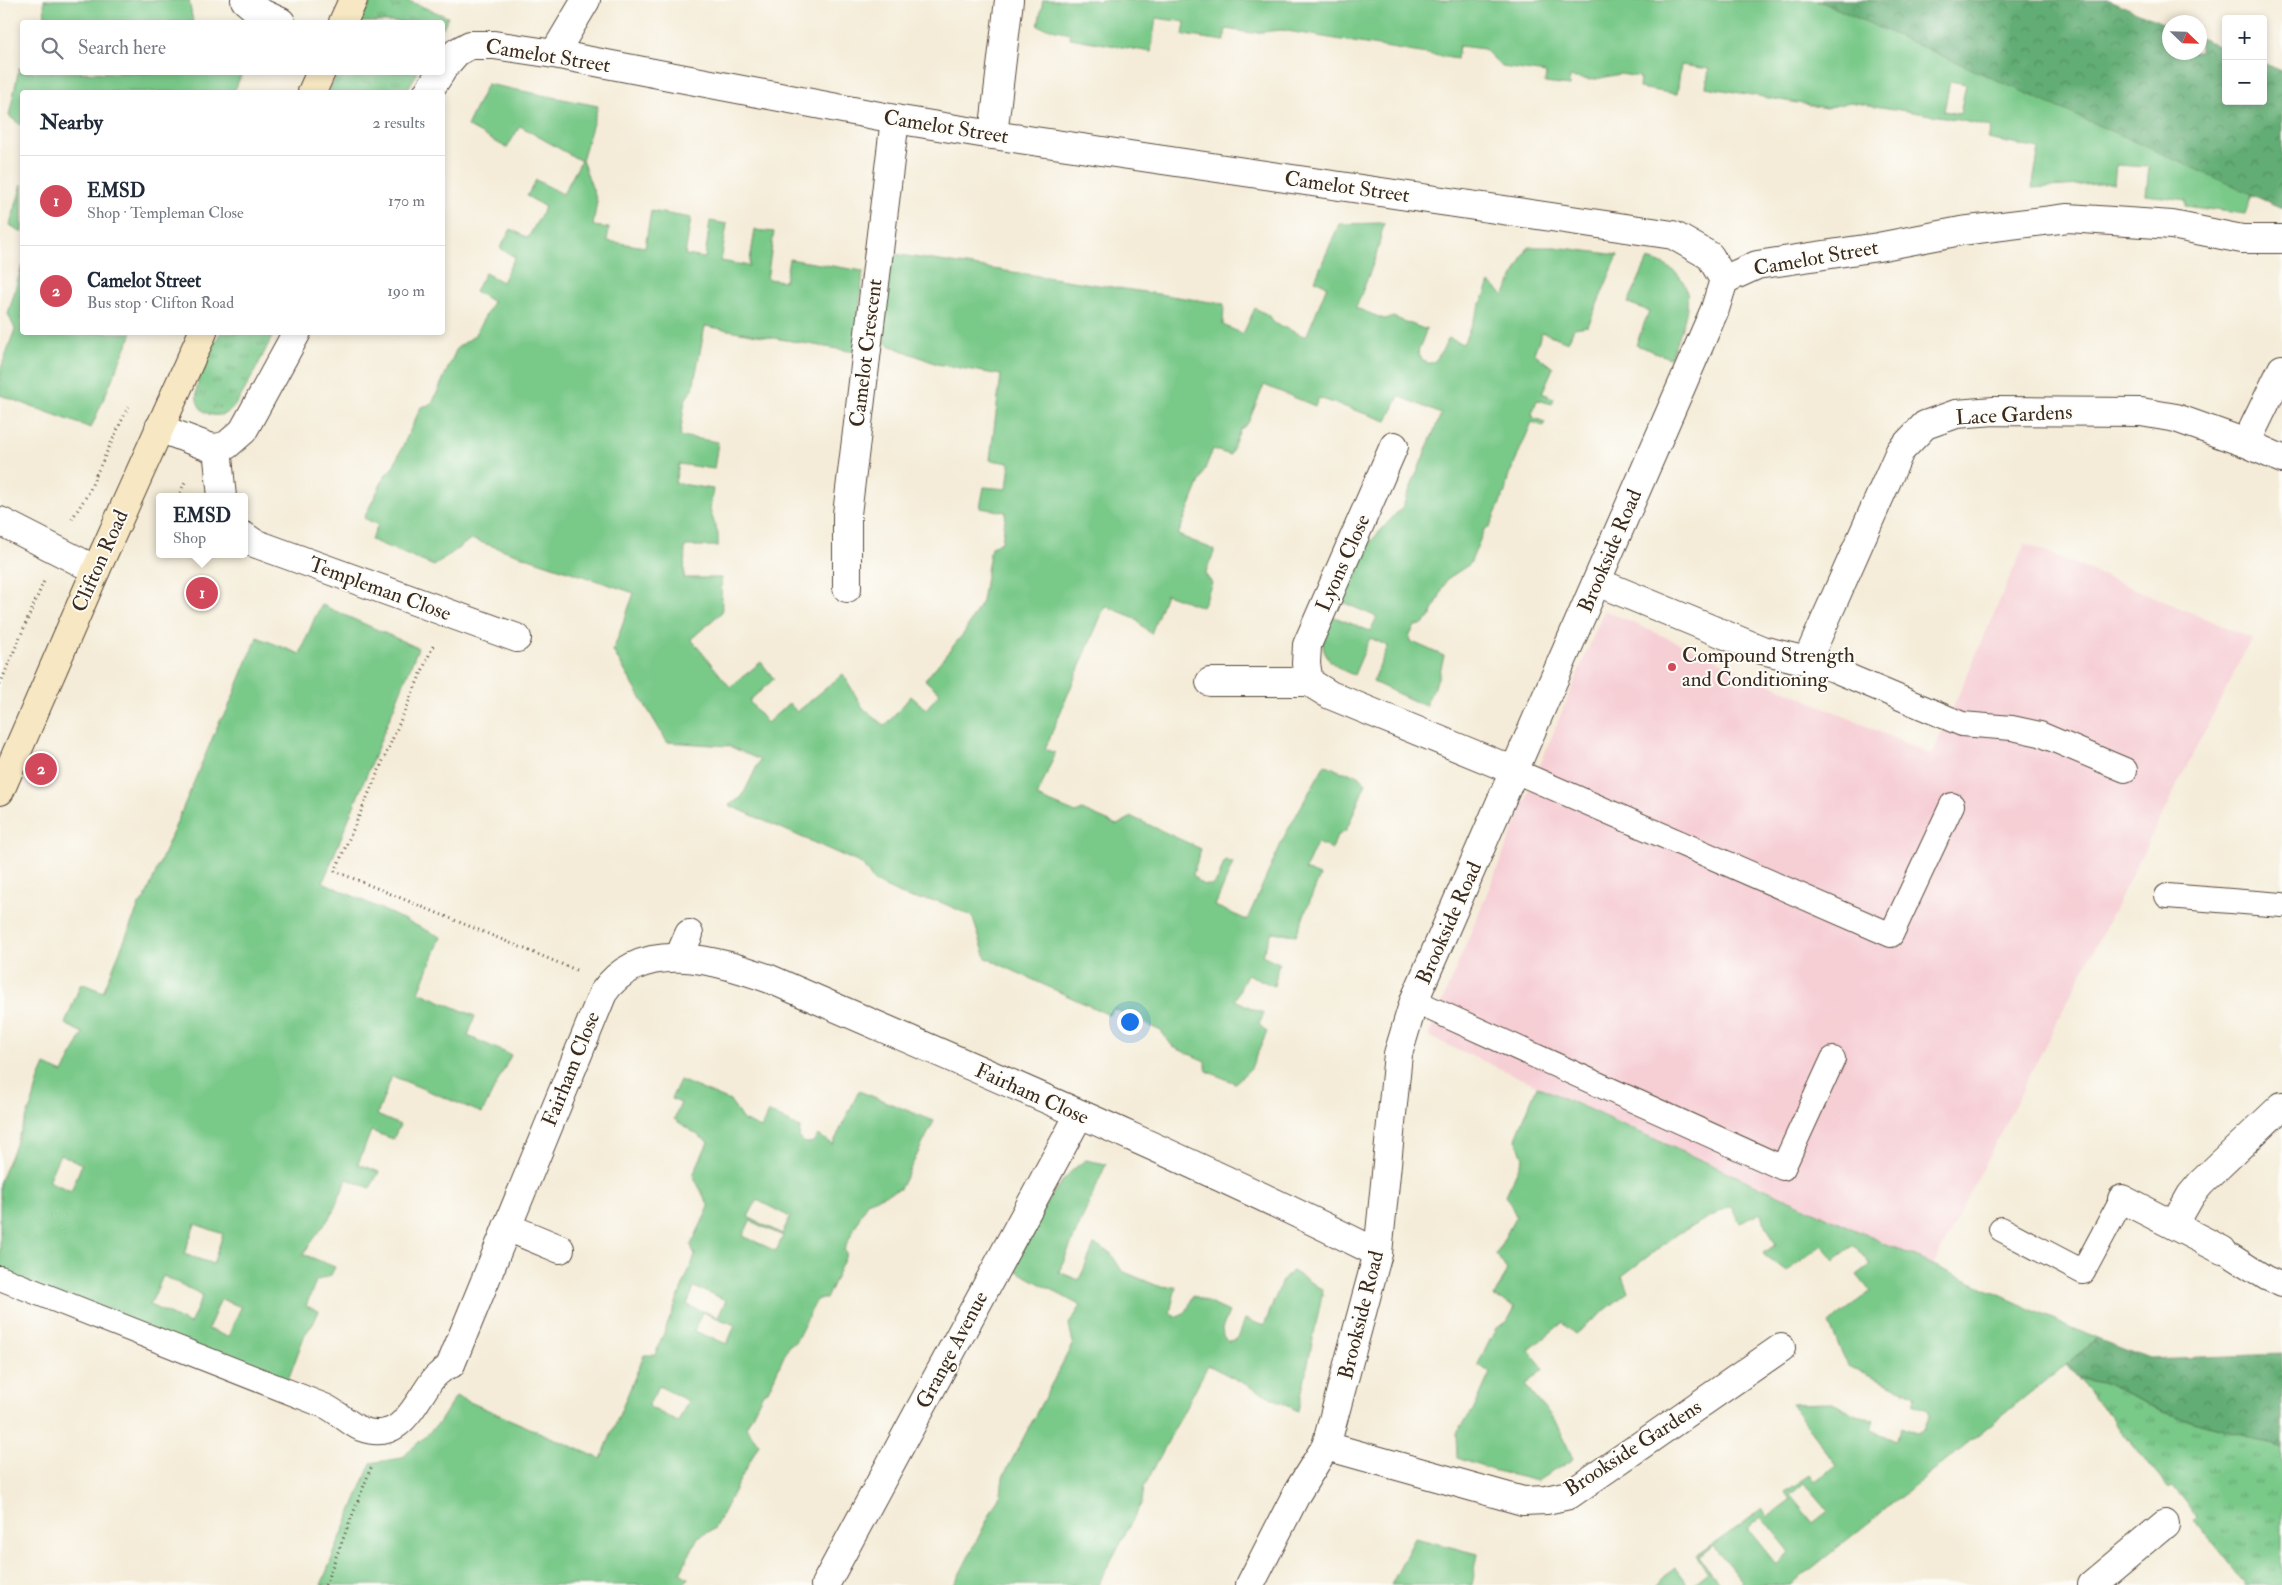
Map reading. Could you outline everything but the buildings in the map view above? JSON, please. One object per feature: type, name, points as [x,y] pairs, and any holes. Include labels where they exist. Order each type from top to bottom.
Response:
[{"type":"street","points":[[245,0],[258,12],[276,20]]},
{"type":"street","points":[[344,20],[353,0]]},
{"type":"street","points":[[554,54],[586,0]]},
{"type":"street","points":[[993,135],[1009,0]]},
{"type":"street","name":"Camelot Street","points":[[445,67],[457,52],[470,45],[481,44],[554,54],[894,119],[993,135],[1673,235],[1710,256],[1724,280],[1757,265],[1878,247],[1961,230],[2068,218],[2172,225],[2242,239],[2282,239]]},
{"type":"street","points":[[313,90],[320,75]]},
{"type":"street","name":"Camelot Street","points":[[429,90],[439,75]]},
{"type":"street","name":"Camelot Crescent","points":[[847,588],[847,514],[894,119]]},
{"type":"street","name":"Brookside Road","points":[[1250,1585],[1297,1492],[1326,1446],[1378,1253],[1398,1054],[1414,1001],[1715,309],[1724,280]]},
{"type":"street","name":"Clifton Road","points":[[0,790],[202,335]]},
{"type":"street","points":[[159,428],[201,445],[217,448],[227,445],[243,431],[295,335]]},
{"type":"street","points":[[2246,443],[2282,369]]},
{"type":"street","name":"Lace Gardens","points":[[1807,662],[1900,450],[1925,425],[1956,414],[1994,411],[2140,412],[2176,418],[2246,443],[2282,459]]},
{"type":"street","name":"Lyons Close","points":[[1309,682],[1306,664],[1307,645],[1394,446]]},
{"type":"street","points":[[217,448],[222,493]]},
{"type":"street","points":[[0,521],[96,570]]},
{"type":"street","name":"Templeman Close","points":[[248,539],[254,543],[517,638]]},
{"type":"street","points":[[1596,582],[1762,650],[1807,662]]},
{"type":"street","points":[[1210,682],[1309,682],[1330,695],[1515,772]]},
{"type":"street","name":"Fairham Close","points":[[451,1364],[597,1007],[609,984],[620,974],[647,961],[664,957],[684,946],[722,964],[770,979],[1079,1114],[1320,1224],[1378,1253]]},
{"type":"street","points":[[2174,1225],[2191,1195],[2201,1183],[2282,1106]]},
{"type":"street","name":"Grange Avenue","points":[[825,1585],[1079,1114]]},
{"type":"street","points":[[2122,1199],[2222,1250]]},
{"type":"street","points":[[507,1227],[560,1249]]},
{"type":"street","name":"Brookside Gardens","points":[[1326,1446],[1523,1501],[1546,1500],[1569,1495],[1781,1348]]},
{"type":"street","points":[[2092,1585],[2165,1524]]},
{"type":"lane","points":[[1807,662],[1834,670],[1962,724],[2012,728],[2040,734],[2125,770]]},
{"type":"lane","points":[[1515,772],[1891,935],[1952,805]]},
{"type":"lane","points":[[2167,896],[2282,905]]},
{"type":"lane","points":[[1414,1001],[1783,1168],[1832,1059]]},
{"type":"lane","points":[[2001,1229],[2083,1272],[2122,1199]]},
{"type":"lane","points":[[2222,1250],[2266,1278],[2282,1285]]},
{"type":"lane","points":[[0,1278],[325,1406],[363,1430],[385,1432],[399,1425],[421,1399],[434,1378],[451,1364]]},
{"type":"path","points":[[448,613],[335,871],[609,984]]},
{"type":"path","points":[[325,1585],[385,1432]]},
{"type":"shaded area","points":[[2025,543],[2252,638],[1933,1266],[1428,1036],[1604,610],[1932,755]]},
{"type":"green space","points":[[44,0],[189,0],[193,20],[45,20]]},
{"type":"green space","points":[[371,0],[406,0],[448,17],[445,24],[445,20],[361,20]]},
{"type":"green space","points":[[1043,0],[1095,0],[1100,2],[1101,0],[1817,0],[2252,194],[2245,214],[2186,206],[2186,200],[2146,195],[2149,167],[2116,165],[2114,183],[2032,188],[2039,149],[1988,139],[1991,127],[1944,117],[1850,102],[1826,108],[1706,87],[1709,69],[1681,65],[1677,94],[1639,88],[1640,77],[1620,74],[1591,80],[1570,77],[1569,86],[1545,83],[1546,73],[1502,67],[1484,49],[1459,46],[1457,59],[1281,30],[1251,33],[1226,29],[1224,41],[1183,35],[1185,22],[1156,18],[1151,52],[1070,38],[1070,33],[1038,26]],"holes":[[[1950,81],[1966,84],[1960,114],[1944,111]]]},
{"type":"green space","points":[[1817,0],[2109,0],[2162,23],[2162,60],[2207,60],[2207,41],[2222,46],[2222,105],[2267,105],[2267,65],[2282,71],[2282,208],[2036,100]]},
{"type":"green space","points":[[19,68],[20,75],[241,75],[235,90],[20,90],[20,124],[9,116]]},
{"type":"green space","points":[[337,75],[416,75],[407,90],[330,90]]},
{"type":"green space","points":[[487,84],[598,106],[582,160],[597,201],[593,226],[609,228],[607,241],[645,247],[651,211],[691,218],[685,255],[705,258],[710,221],[727,224],[721,261],[749,266],[755,230],[774,232],[767,279],[785,281],[789,259],[863,271],[855,352],[705,326],[693,388],[685,400],[680,436],[718,442],[714,469],[679,464],[675,483],[713,489],[710,510],[718,534],[718,546],[685,546],[684,578],[721,578],[722,612],[691,639],[730,687],[761,662],[774,679],[749,701],[767,723],[789,703],[797,712],[843,674],[863,708],[885,726],[911,696],[926,709],[940,693],[925,680],[964,633],[982,601],[991,547],[1002,542],[1006,512],[980,508],[984,487],[1007,489],[1010,463],[990,460],[1001,375],[937,364],[874,339],[887,253],[1224,304],[1223,325],[1243,334],[1255,308],[1268,315],[1274,323],[1306,337],[1327,286],[1315,280],[1339,224],[1384,223],[1376,256],[1356,308],[1384,319],[1393,317],[1424,329],[1427,328],[1418,352],[1427,363],[1436,360],[1448,338],[1463,344],[1490,283],[1504,296],[1528,247],[1555,247],[1618,255],[1588,326],[1574,328],[1568,342],[1542,332],[1534,353],[1553,368],[1542,393],[1554,398],[1552,404],[1537,400],[1532,414],[1534,418],[1545,422],[1543,426],[1532,422],[1508,478],[1505,492],[1490,526],[1484,530],[1470,564],[1447,579],[1430,618],[1421,625],[1415,626],[1409,637],[1410,641],[1444,656],[1439,676],[1425,706],[1373,682],[1388,646],[1370,638],[1354,675],[1342,670],[1332,662],[1324,652],[1323,646],[1323,639],[1332,616],[1370,631],[1377,617],[1340,601],[1362,551],[1403,506],[1441,414],[1399,396],[1387,421],[1319,398],[1315,406],[1264,385],[1248,423],[1240,430],[1230,455],[1213,449],[1178,535],[1215,550],[1205,574],[1212,583],[1202,607],[1166,594],[1151,634],[1133,617],[1105,606],[1045,749],[1055,753],[1037,797],[1076,813],[1082,810],[1117,825],[1132,817],[1201,849],[1193,874],[1203,884],[1213,885],[1218,879],[1225,860],[1233,863],[1215,906],[1247,920],[1285,835],[1325,764],[1339,771],[1359,775],[1366,783],[1346,831],[1337,836],[1332,849],[1317,843],[1305,870],[1320,876],[1296,935],[1272,932],[1262,955],[1279,963],[1274,986],[1247,974],[1235,1000],[1264,1014],[1259,1024],[1267,1032],[1251,1068],[1235,1083],[1207,1071],[1205,1061],[1173,1047],[1161,1031],[1114,1009],[1109,1015],[986,958],[972,916],[938,901],[909,898],[874,882],[862,864],[729,805],[742,797],[760,760],[729,746],[667,742],[613,651],[634,593],[471,539],[434,566],[371,540],[378,525],[364,518],[386,474],[393,467],[421,407],[432,404],[457,348],[474,336],[493,302],[475,291],[485,273],[502,282],[515,257],[500,248],[511,229],[528,238],[545,207],[527,196],[536,180],[563,194],[581,161],[520,126],[507,148],[467,126]]},
{"type":"green space","points":[[20,191],[20,232],[10,225]]},
{"type":"green space","points":[[1648,259],[1667,266],[1679,275],[1685,287],[1687,299],[1686,313],[1670,358],[1636,345],[1649,311],[1628,303]]},
{"type":"green space","points":[[20,273],[20,335],[131,335],[91,428],[0,395],[0,371],[15,329],[8,314]]},
{"type":"green space","points":[[219,335],[273,335],[248,385],[236,404],[226,413],[220,415],[209,414],[200,408],[197,399],[197,388],[205,364]]},
{"type":"green space","points":[[322,605],[418,648],[323,882],[441,937],[419,992],[475,1016],[468,1036],[511,1055],[482,1113],[392,1076],[377,1115],[400,1125],[393,1139],[371,1131],[358,1164],[379,1172],[370,1188],[347,1179],[332,1214],[303,1254],[335,1267],[331,1275],[316,1281],[306,1306],[319,1311],[313,1324],[305,1334],[285,1388],[0,1272],[0,1181],[32,1104],[45,1065],[63,1073],[83,1033],[65,1024],[81,983],[103,992],[220,720],[227,711],[257,637],[300,654]],"holes":[[[60,1154],[82,1164],[71,1191],[48,1181]],[[195,1224],[223,1234],[213,1264],[184,1254]],[[163,1276],[203,1295],[190,1324],[150,1305]],[[221,1299],[241,1307],[228,1337],[208,1329]]]},
{"type":"green space","points":[[680,1080],[730,1101],[743,1120],[761,1128],[769,1112],[800,1128],[799,1137],[803,1142],[808,1143],[814,1141],[818,1135],[833,1144],[859,1091],[934,1121],[900,1189],[867,1202],[844,1250],[847,1253],[826,1299],[817,1299],[795,1343],[789,1345],[768,1391],[763,1393],[746,1427],[759,1444],[714,1529],[698,1537],[680,1573],[688,1578],[684,1585],[321,1585],[371,1463],[402,1458],[439,1423],[456,1396],[601,1459],[644,1355],[655,1355],[695,1256],[691,1245],[709,1207],[693,1175],[708,1142],[674,1119],[681,1103],[671,1099]],"holes":[[[757,1200],[790,1217],[782,1234],[748,1217]],[[750,1221],[783,1236],[776,1251],[743,1236]],[[694,1287],[726,1300],[718,1317],[687,1305]],[[702,1312],[735,1325],[727,1344],[694,1331]],[[659,1386],[688,1401],[678,1422],[648,1406]]]},
{"type":"green space","points":[[1537,1086],[2097,1339],[1791,1585],[1738,1585],[1742,1581],[1713,1545],[1699,1557],[1721,1585],[1691,1585],[1708,1572],[1696,1556],[1763,1508],[1769,1516],[1790,1500],[1785,1492],[1810,1475],[1815,1482],[1837,1466],[1791,1404],[1832,1403],[1874,1421],[1871,1430],[1896,1441],[1902,1427],[1917,1433],[1924,1429],[1930,1415],[1927,1410],[1913,1404],[1916,1395],[1848,1366],[1829,1324],[1870,1291],[1857,1275],[1870,1265],[1854,1245],[1834,1260],[1822,1245],[1787,1271],[1763,1253],[1776,1245],[1760,1213],[1740,1223],[1731,1206],[1679,1233],[1622,1276],[1628,1292],[1575,1334],[1562,1323],[1529,1350],[1544,1369],[1525,1385],[1557,1423],[1573,1459],[1537,1481],[1492,1470],[1457,1458],[1456,1433],[1473,1411],[1490,1373],[1478,1364],[1496,1328],[1507,1322],[1515,1307],[1494,1297],[1507,1270],[1496,1254],[1516,1216],[1506,1195],[1523,1158],[1516,1138]],"holes":[[[1804,1483],[1828,1511],[1813,1523],[1790,1495]],[[1761,1516],[1790,1552],[1776,1564],[1747,1528]]]},
{"type":"green space","points":[[1086,1160],[1106,1164],[1059,1272],[1079,1280],[1094,1245],[1110,1252],[1122,1271],[1158,1286],[1176,1287],[1170,1312],[1176,1317],[1186,1312],[1193,1295],[1229,1312],[1222,1329],[1223,1336],[1228,1341],[1235,1340],[1239,1336],[1245,1319],[1264,1326],[1282,1281],[1292,1271],[1323,1290],[1298,1411],[1208,1365],[1144,1487],[1142,1502],[1098,1585],[954,1585],[1001,1493],[1003,1477],[1073,1343],[1069,1324],[1081,1306],[1011,1268],[1053,1194],[1074,1169]]},
{"type":"green space","points":[[2097,1339],[2149,1359],[2282,1354],[2282,1449],[2245,1435],[2172,1415],[2102,1383],[2078,1378],[2066,1364]]},
{"type":"green space","points":[[2078,1378],[2102,1383],[2172,1415],[2245,1435],[2282,1449],[2282,1585],[2246,1585],[2195,1521],[2198,1518],[2172,1486],[2168,1488]]},
{"type":"green space","points":[[1415,1538],[1478,1554],[1472,1585],[1391,1585]]},
{"type":"green space","points":[[1675,1568],[1688,1585],[1659,1585],[1665,1575]]},
{"type":"place","name":"EMSD","points":[[202,593]]},
{"type":"place","name":"Compound Strength and Conditioning","points":[[1672,667]]},
{"type":"place","name":"Camelot Street","points":[[41,769]]}]
